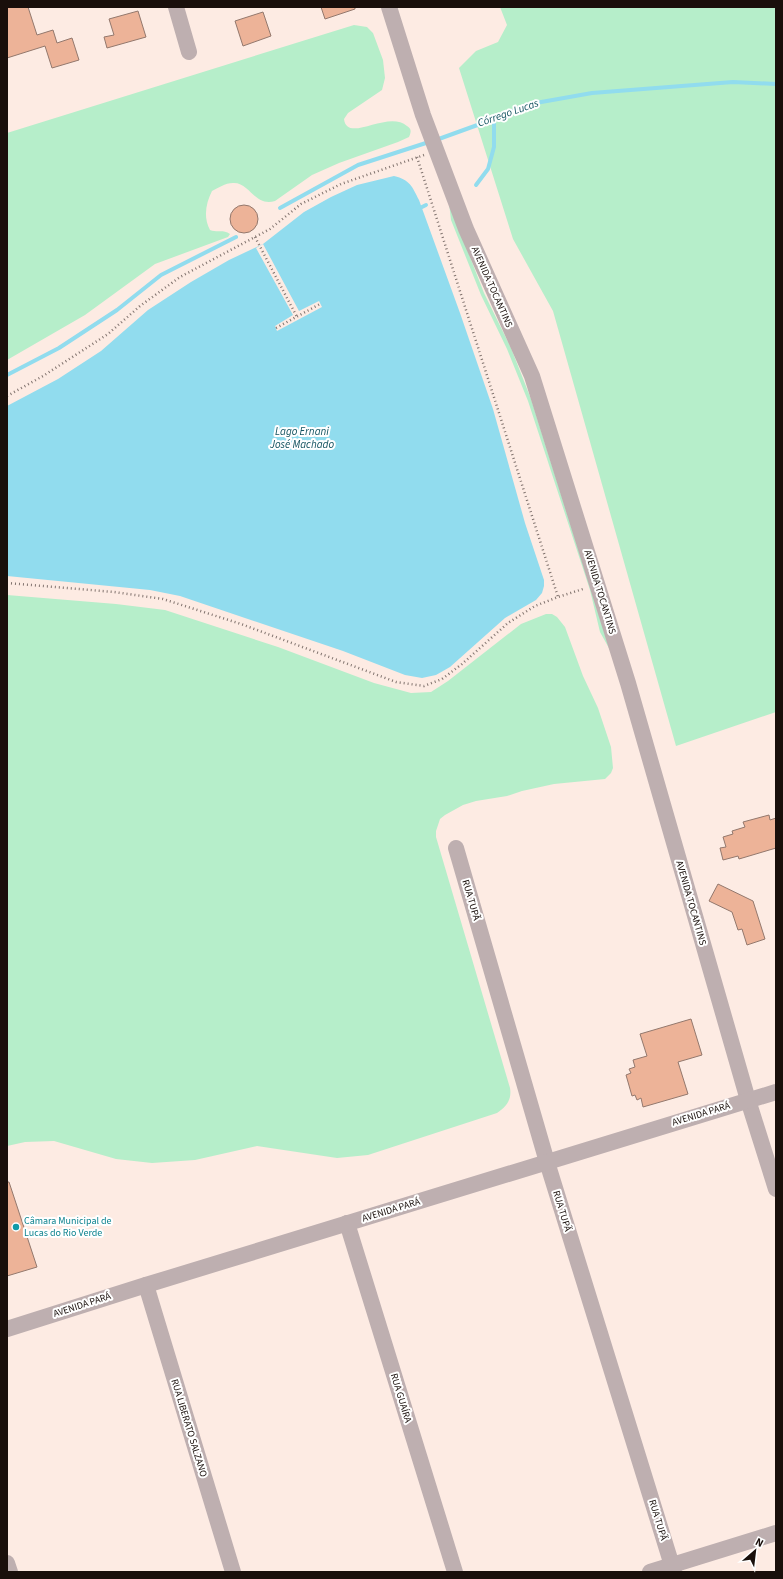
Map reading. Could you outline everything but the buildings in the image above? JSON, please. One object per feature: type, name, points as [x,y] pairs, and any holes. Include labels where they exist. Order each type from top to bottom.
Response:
[{"type":"street","points":[[176,7],[189,52]]},
{"type":"street","name":"AVENIDA TOCANTINS","points":[[389,7],[423,115],[466,229],[532,376],[628,683],[748,1100],[776,1189]]},
{"type":"street","name":"RUA TUPÃ","points":[[456,848],[547,1162],[673,1569]]},
{"type":"street","name":"AVENIDA PARÁ","points":[[7,1329],[346,1223],[776,1092]]},
{"type":"street","name":"RUA GUAÍRA","points":[[346,1223],[455,1572]]},
{"type":"street","name":"RUA LIBERATO SALZANO","points":[[146,1285],[233,1572]]},
{"type":"street","points":[[650,1572],[673,1569],[776,1533]]},
{"type":"street","points":[[7,1563],[10,1572]]},
{"type":"path","points":[[7,396],[43,376],[108,334],[140,306],[180,277],[270,229],[301,204],[340,184],[436,150]]},
{"type":"path","points":[[417,157],[558,597]]},
{"type":"path","points":[[255,237],[297,317]]},
{"type":"path","points":[[276,328],[320,304]]},
{"type":"path","points":[[7,583],[114,592],[163,599],[241,624],[396,682],[424,686],[442,679],[462,664],[508,623],[535,606],[598,584]]},
{"type":"green space","points":[[500,7],[776,7],[776,712],[676,746],[553,311],[513,239],[459,68],[476,51],[498,42],[507,25]]},
{"type":"green space","points":[[354,25],[367,27],[373,33],[383,60],[385,78],[382,90],[348,113],[344,119],[347,126],[352,128],[360,128],[390,121],[399,122],[410,128],[411,132],[409,137],[339,163],[312,175],[275,201],[262,201],[244,186],[233,183],[227,184],[212,191],[206,210],[208,225],[210,230],[230,234],[228,237],[155,264],[85,315],[7,360],[7,133]]},
{"type":"green space","points":[[449,203],[484,293],[511,348],[531,399],[610,650],[600,632],[590,590],[528,401],[507,349],[481,295],[451,220]]},
{"type":"green space","points":[[7,595],[116,604],[165,610],[278,647],[374,683],[411,693],[431,692],[448,681],[521,624],[546,614],[552,614],[557,617],[565,627],[583,676],[598,708],[611,747],[613,768],[611,773],[605,779],[554,784],[463,805],[440,819],[436,831],[436,837],[510,1088],[508,1103],[503,1108],[497,1113],[368,1155],[337,1158],[257,1146],[195,1160],[152,1163],[116,1159],[54,1141],[25,1142],[7,1146]]},
{"type":"water","name":"Lago Ernani José Machado","points":[[394,176],[404,179],[410,184],[419,200],[493,409],[525,523],[544,580],[542,593],[536,600],[505,618],[450,667],[436,675],[422,678],[405,675],[343,651],[180,596],[150,590],[7,576],[7,406],[58,379],[101,351],[148,310],[191,282],[229,260],[263,244],[304,212],[357,185]]},
{"type":"pier","points":[[263,244],[299,311],[319,301],[322,307],[277,331],[275,326],[293,315],[256,248]]},
{"type":"waterway","name":"Córrego Lucas","points":[[436,140],[530,104],[592,93],[733,82],[776,84]]},
{"type":"waterway","points":[[476,185],[488,169],[494,147],[494,119]]},
{"type":"waterway","name":"Córrego Lucas","points":[[280,208],[358,165],[429,142]]},
{"type":"waterway","points":[[422,207],[426,205]]},
{"type":"waterway","points":[[7,375],[59,348],[117,310],[161,275],[236,237]]},
{"type":"place","name":"Câmara Municipal de Lucas do Rio Verde","points":[[16,1227]]}]
